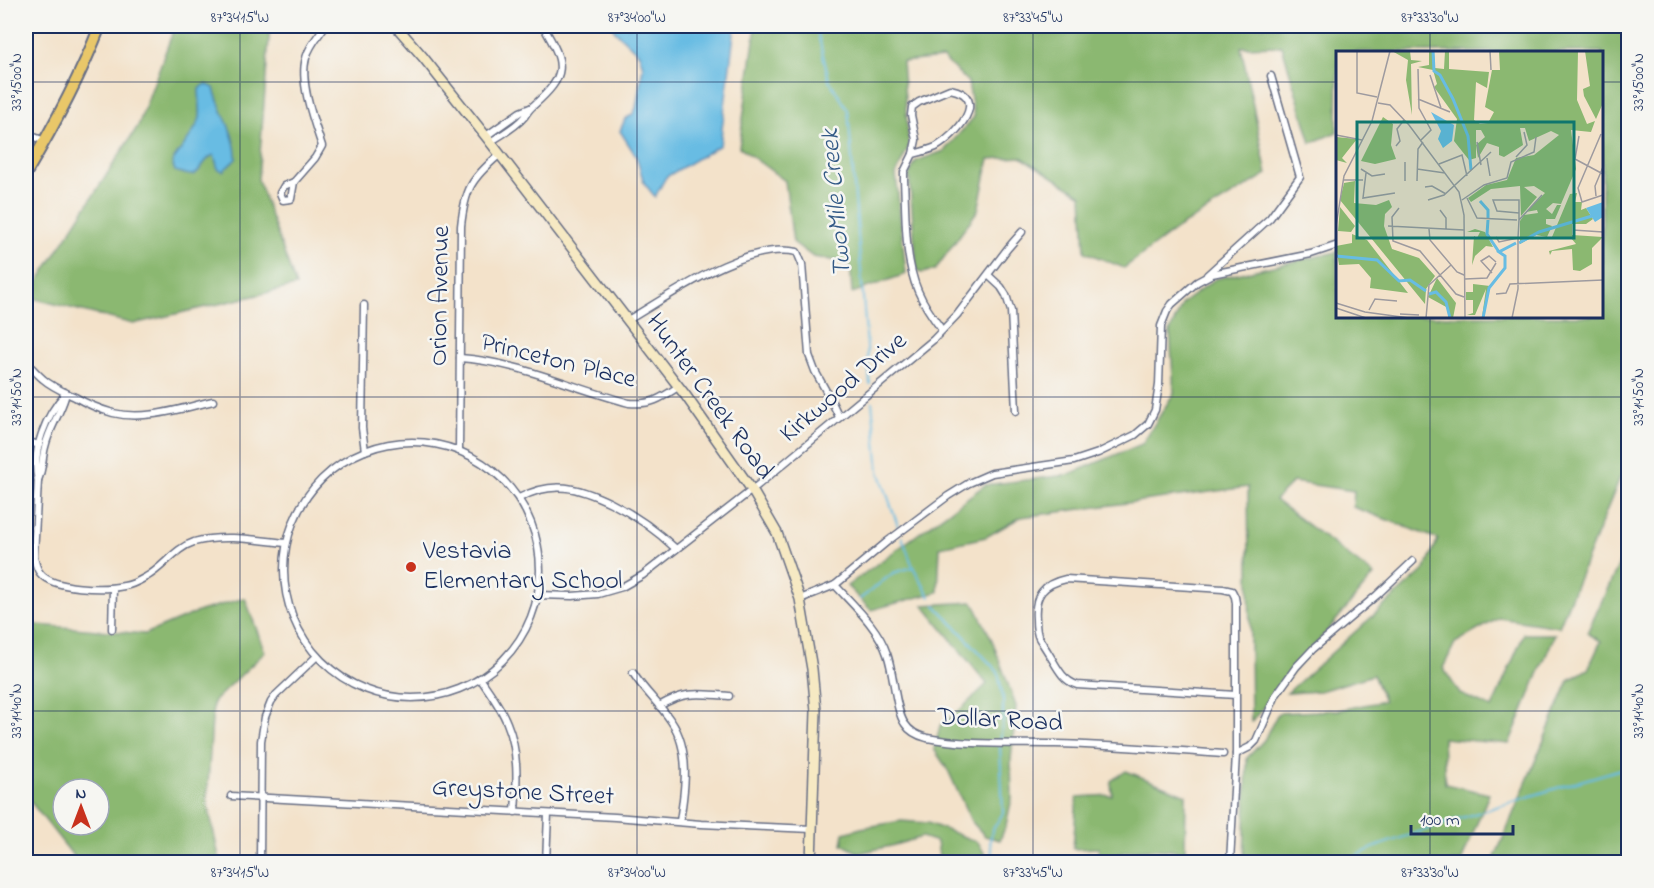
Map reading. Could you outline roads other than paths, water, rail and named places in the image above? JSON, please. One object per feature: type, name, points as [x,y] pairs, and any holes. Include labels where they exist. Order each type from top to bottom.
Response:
[{"type":"main road","points":[[26,173],[75,83],[100,26]]},
{"type":"main road","name":"Hunter Creek Road","points":[[396,26],[488,139],[628,320],[752,490],[777,533],[800,599],[812,669],[816,711],[812,862]]},
{"type":"street","points":[[294,182],[315,158],[322,146],[306,90],[304,65],[309,50],[325,26]]},
{"type":"street","points":[[488,139],[520,111],[531,108],[550,91],[558,76],[560,68],[557,52],[543,26]]},
{"type":"street","points":[[1204,278],[1270,218],[1300,177],[1271,76]]},
{"type":"street","points":[[913,154],[935,147],[961,125],[969,111],[969,103],[965,96],[950,89],[912,107],[911,115],[916,140],[913,154],[904,172],[910,264],[916,288],[942,330]]},
{"type":"street","points":[[26,134],[45,141]]},
{"type":"street","name":"Orion Avenue","points":[[459,451],[463,209],[467,193],[475,178],[499,155]]},
{"type":"street","name":"Kirkwood Drive","points":[[538,595],[581,596],[614,590],[643,575],[752,490],[927,345],[957,315],[1022,232]]},
{"type":"street","points":[[800,599],[835,585],[888,541],[969,483],[992,473],[1091,456],[1121,443],[1142,430],[1152,417],[1158,393],[1160,335],[1163,318],[1172,304],[1197,282],[1212,274],[1311,254],[1336,246]]},
{"type":"street","points":[[628,320],[721,267],[744,258],[777,250],[797,252],[802,264],[811,363],[839,417]]},
{"type":"street","points":[[988,275],[1001,287],[1011,311],[1016,411]]},
{"type":"street","points":[[364,305],[362,428],[365,451]]},
{"type":"street","name":"Princeton Place","points":[[460,358],[517,367],[628,403],[653,402],[678,387]]},
{"type":"street","points":[[27,363],[43,380],[91,406],[115,414],[165,412],[213,401]]},
{"type":"street","points":[[66,393],[63,407],[42,446],[35,469],[38,481],[34,548],[39,573],[46,579],[62,585],[113,588],[127,586],[147,577],[179,550],[194,542],[226,538],[286,543]]},
{"type":"street","points":[[26,441],[42,446]]},
{"type":"street","points":[[405,442],[433,443],[459,451],[486,465],[498,475],[519,498],[529,516],[538,545],[540,575],[538,595],[529,623],[513,649],[498,665],[457,690],[414,698],[394,697],[358,686],[336,673],[317,656],[302,637],[292,615],[283,567],[286,543],[297,513],[314,487],[337,466],[365,451],[391,443],[405,442]]},
{"type":"street","points":[[519,498],[532,491],[548,487],[574,488],[598,496],[635,515],[656,530],[676,549]]},
{"type":"street","points":[[1236,754],[1256,741],[1276,695],[1301,661],[1413,561]]},
{"type":"street","points":[[1230,862],[1236,754],[1236,695],[1236,603],[1232,591],[1066,579],[1046,586],[1040,594],[1036,604],[1036,629],[1060,674],[1069,682],[1077,685],[1236,695]]},
{"type":"street","name":"Dollar Road","points":[[835,585],[874,629],[887,652],[901,717],[905,724],[918,735],[943,740],[975,742],[1069,744],[1223,754]]},
{"type":"street","points":[[112,629],[113,588]]},
{"type":"street","points":[[260,862],[263,724],[276,695],[317,656]]},
{"type":"street","points":[[633,673],[675,727],[683,752],[684,784],[680,821]]},
{"type":"street","points":[[480,678],[501,709],[513,740],[517,781],[515,812]]},
{"type":"street","points":[[659,706],[674,697],[691,693],[729,696]]},
{"type":"street","name":"Greystone Street","points":[[231,796],[812,829]]},
{"type":"street","points":[[546,862],[548,814]]},
{"type":"water","points":[[612,26],[735,26],[720,145],[666,177],[655,197],[644,183],[636,156],[620,131],[625,119],[632,115],[636,108],[643,67],[639,54]]},
{"type":"water","points":[[206,84],[214,88],[234,141],[236,159],[223,171],[218,169],[214,155],[207,159],[197,172],[187,175],[175,171],[172,162],[199,121],[199,89]]},
{"type":"waterway","name":"TwoMile Creek","points":[[816,26],[829,80],[848,110],[870,384]]},
{"type":"waterway","name":"TwoMile Creek","points":[[872,402],[879,471],[899,529]]},
{"type":"waterway","name":"TwoMile Creek","points":[[902,537],[913,567],[930,597]]},
{"type":"waterway","points":[[860,599],[893,573],[913,567]]},
{"type":"waterway","name":"TwoMile Creek","points":[[935,605],[998,672],[1003,698],[1000,741]]},
{"type":"waterway","points":[[995,862],[990,841],[992,831],[1003,813],[1000,747]]},
{"type":"waterway","name":"TwoMile Creek","points":[[1347,862],[1388,842],[1628,767]]},
{"type":"place","name":"Vestavia Elementary School","points":[[411,567]]}]
